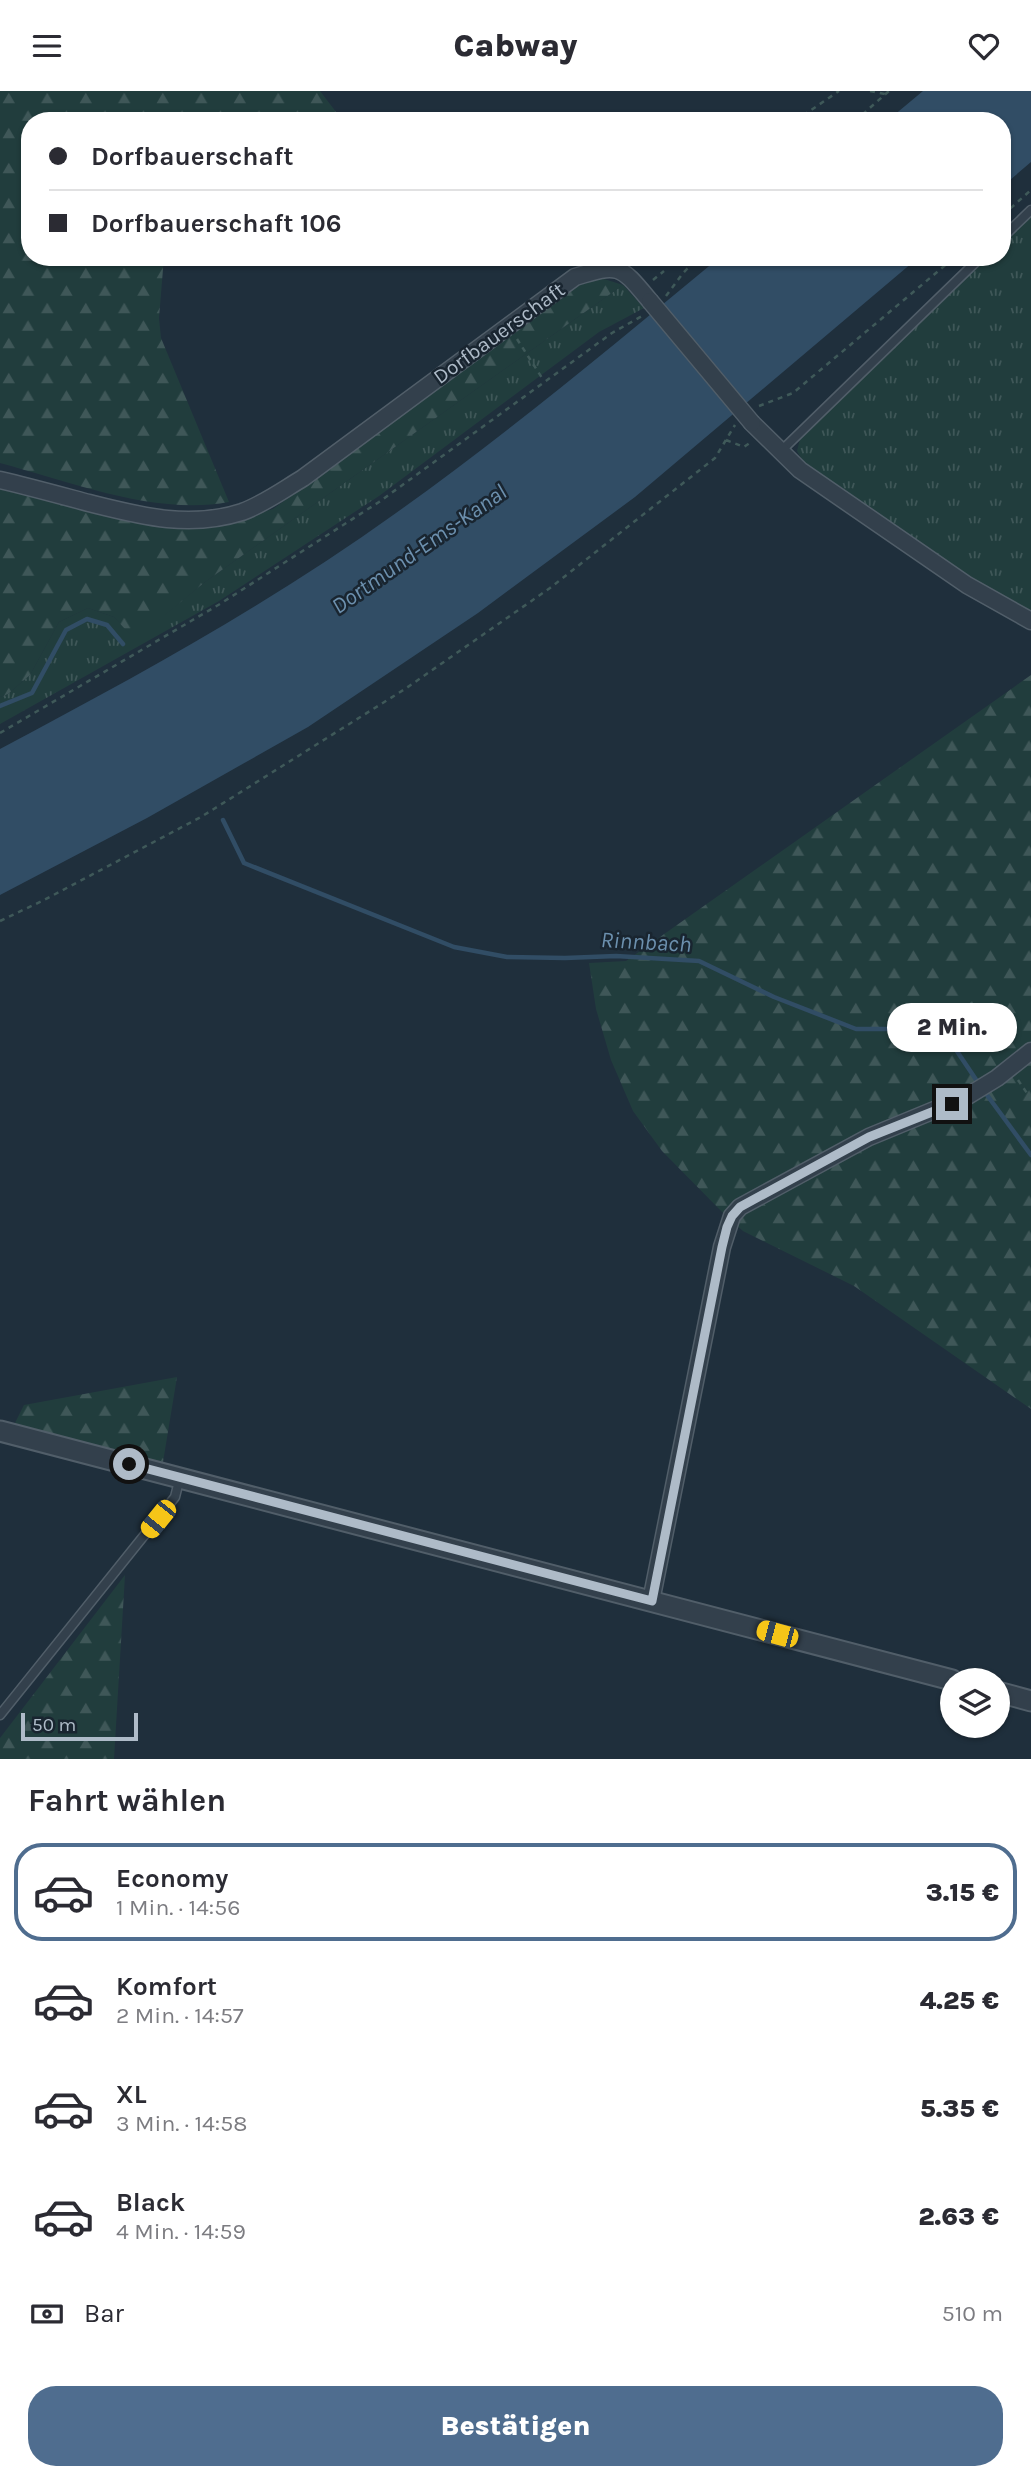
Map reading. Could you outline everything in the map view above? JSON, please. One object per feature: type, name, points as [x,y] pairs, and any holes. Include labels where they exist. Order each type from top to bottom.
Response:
[{"type":"street","name":"Dorfbauerschaft","points":[[0,480],[136,515],[174,521],[215,519],[243,511],[268,500],[303,478],[575,277],[603,268],[617,268],[629,276],[651,306],[748,417],[800,470],[967,585],[1031,621]]},
{"type":"street","points":[[652,1601],[722,1247],[732,1216],[750,1202],[869,1137],[966,1097],[1031,1051]]},
{"type":"street","points":[[0,1431],[940,1677]]},
{"type":"street","points":[[1010,1695],[1031,1701]]},
{"type":"lane","points":[[1011,229],[1031,210]]},
{"type":"lane","points":[[780,452],[972,266]]},
{"type":"lane","points":[[0,1716],[175,1497],[180,1477]]},
{"type":"path","points":[[808,112],[839,91]]},
{"type":"path","points":[[870,91],[887,93]]},
{"type":"path","points":[[865,112],[887,93]]},
{"type":"path","points":[[1011,208],[1031,190]]},
{"type":"path","points":[[0,733],[30,718],[243,590],[379,502],[651,306],[690,266]]},
{"type":"path","points":[[0,921],[201,817],[405,689],[550,589],[715,458],[726,440],[748,417],[793,393],[945,266]]},
{"type":"path","points":[[508,324],[544,382]]},
{"type":"path","points":[[726,440],[744,447]]},
{"type":"path","points":[[971,1002],[1003,1073],[1031,1099]]},
{"type":"green space","points":[[0,91],[320,91],[336,112],[21,112],[21,266],[163,266],[159,318],[161,338],[229,502],[201,505],[143,501],[0,463]]},
{"type":"green space","points":[[1031,215],[1031,612],[969,578],[804,463],[797,451],[800,439],[978,266],[1011,266],[1011,234]]},
{"type":"green space","points":[[601,278],[623,285],[205,582],[135,640],[114,617],[88,608],[59,622],[30,675],[8,694],[0,697],[0,482],[217,525],[273,509],[578,286]]},
{"type":"green space","points":[[623,285],[644,308],[599,332],[379,496],[219,601],[0,724],[0,697],[8,694],[30,675],[59,622],[88,608],[114,617],[135,639],[205,582]]},
{"type":"green space","points":[[1031,675],[1031,1409],[854,1286],[743,1231],[727,1217],[662,1151],[633,1111],[611,1060],[596,1009],[589,963],[626,961]]},
{"type":"green space","points":[[177,1377],[163,1462],[14,1425],[24,1405]]},
{"type":"green space","points":[[125,1575],[114,1759],[0,1759],[0,1738]]},
{"type":"water","points":[[923,91],[1031,91],[1031,162],[1011,179],[1011,112],[898,112]]},
{"type":"water","name":"Dortmund-Ems-Kanal","points":[[709,266],[908,266],[635,497],[478,613],[308,727],[147,818],[0,895],[0,749],[202,638],[301,578],[438,483]]},
{"type":"waterway","points":[[0,706],[32,693],[66,630],[87,619],[107,625],[123,644]]},
{"type":"waterway","name":"Rinnbach","points":[[223,820],[244,863],[454,947],[507,957],[616,956],[699,961],[774,997],[856,1029],[942,1029],[979,1084]]},
{"type":"waterway","name":"Rinnbach","points":[[984,1091],[1031,1155]]},
{"type":"route","points":[[129,1464],[652,1601],[722,1247],[732,1216],[740,1207],[869,1137],[952,1104]]}]
